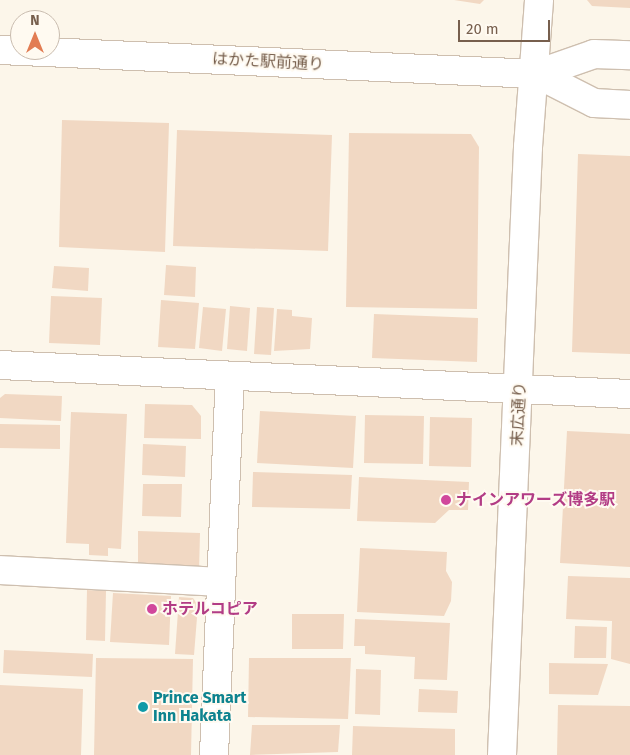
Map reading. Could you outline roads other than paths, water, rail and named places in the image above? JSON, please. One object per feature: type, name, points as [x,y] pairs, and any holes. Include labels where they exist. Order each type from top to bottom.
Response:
[{"type":"street","name":"末広通り","points":[[502,755],[521,388],[528,146],[537,74],[539,0]]},
{"type":"street","name":"はかた駅前通り","points":[[0,50],[537,74],[594,54],[630,55]]},
{"type":"street","name":"はかた駅前通り","points":[[537,74],[594,103],[630,104]]},
{"type":"street","points":[[0,366],[630,394]]},
{"type":"street","points":[[214,755],[230,377]]},
{"type":"street","points":[[0,570],[221,582]]},
{"type":"place","name":"ナインアワーズ博多駅","points":[[446,500]]},
{"type":"place","name":"ホテルコピア","points":[[152,609]]},
{"type":"place","name":"Prince Smart Inn Hakata","points":[[143,707]]}]
